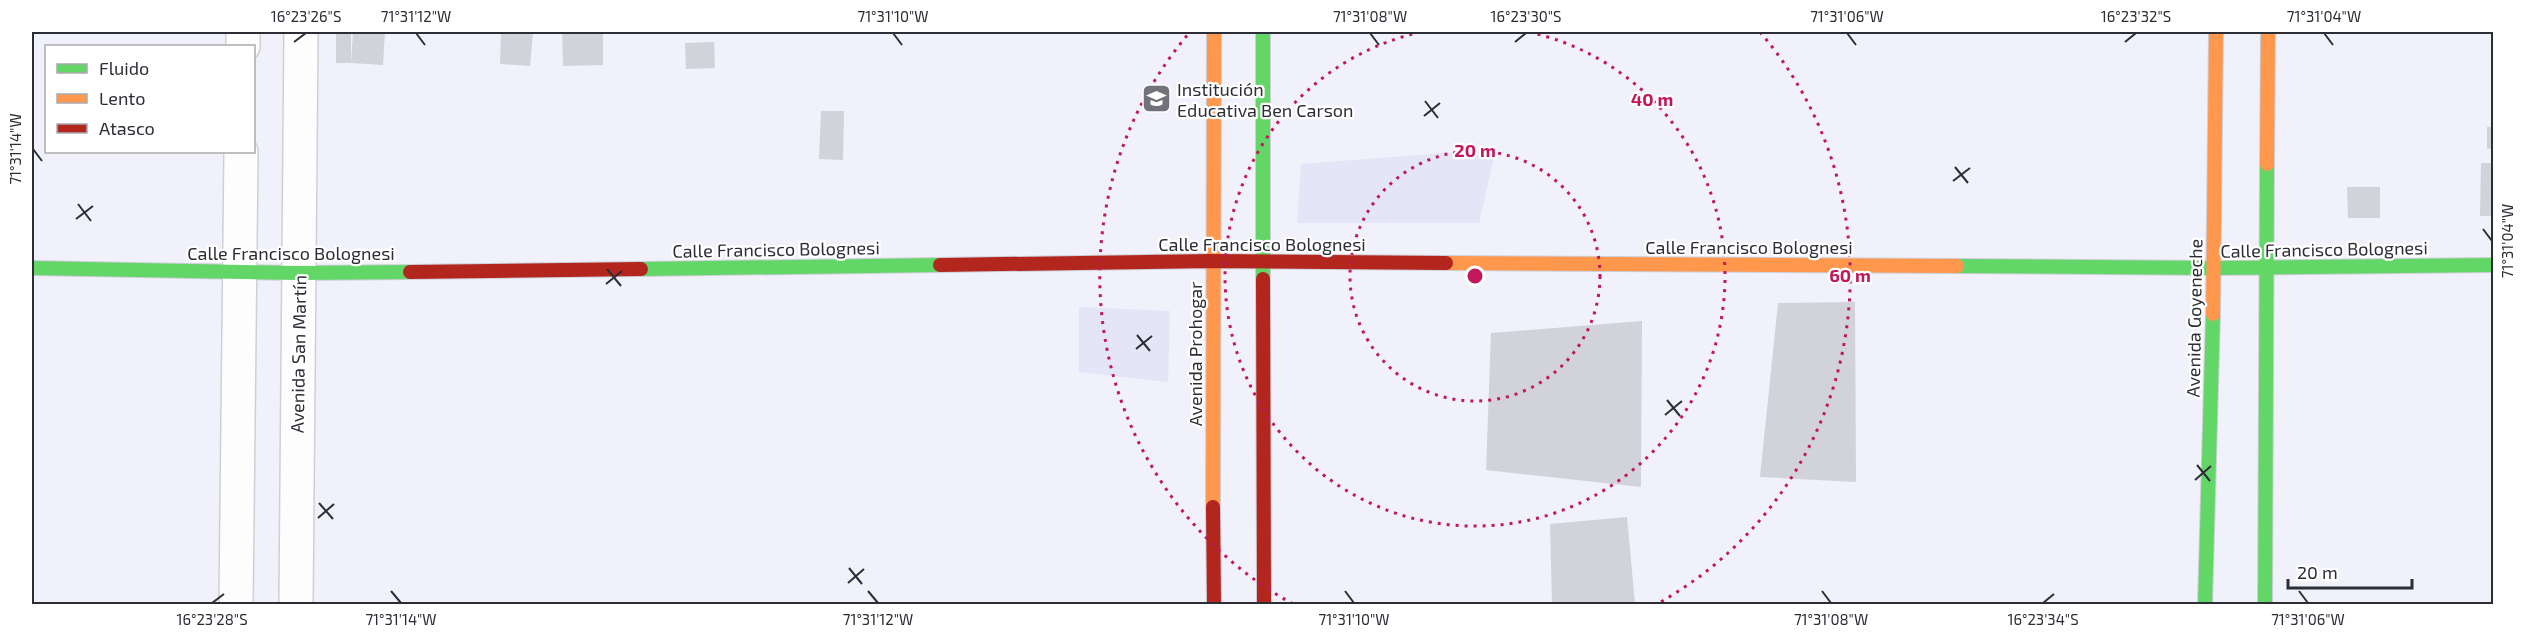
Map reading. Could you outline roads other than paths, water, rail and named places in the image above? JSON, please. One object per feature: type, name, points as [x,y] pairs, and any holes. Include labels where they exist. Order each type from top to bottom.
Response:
[{"type":"street","name":"Avenida San Martín","points":[[296,604],[301,32]]},
{"type":"street","name":"Avenida Prohogar","points":[[1214,32],[1212,261],[1214,604]]},
{"type":"street","points":[[1263,32],[1264,604]]},
{"type":"street","name":"Avenida Goyeneche","points":[[2205,604],[2214,268],[2216,32]]},
{"type":"street","points":[[2265,604],[2268,32]]},
{"type":"street","points":[[236,604],[241,153]]},
{"type":"street","name":"Calle Francisco Bolognesi","points":[[32,268],[299,273],[1212,261],[2214,268],[2493,265]]},
{"type":"place","name":"Institución Educativa Ben Carson","points":[[1156,99]]}]
